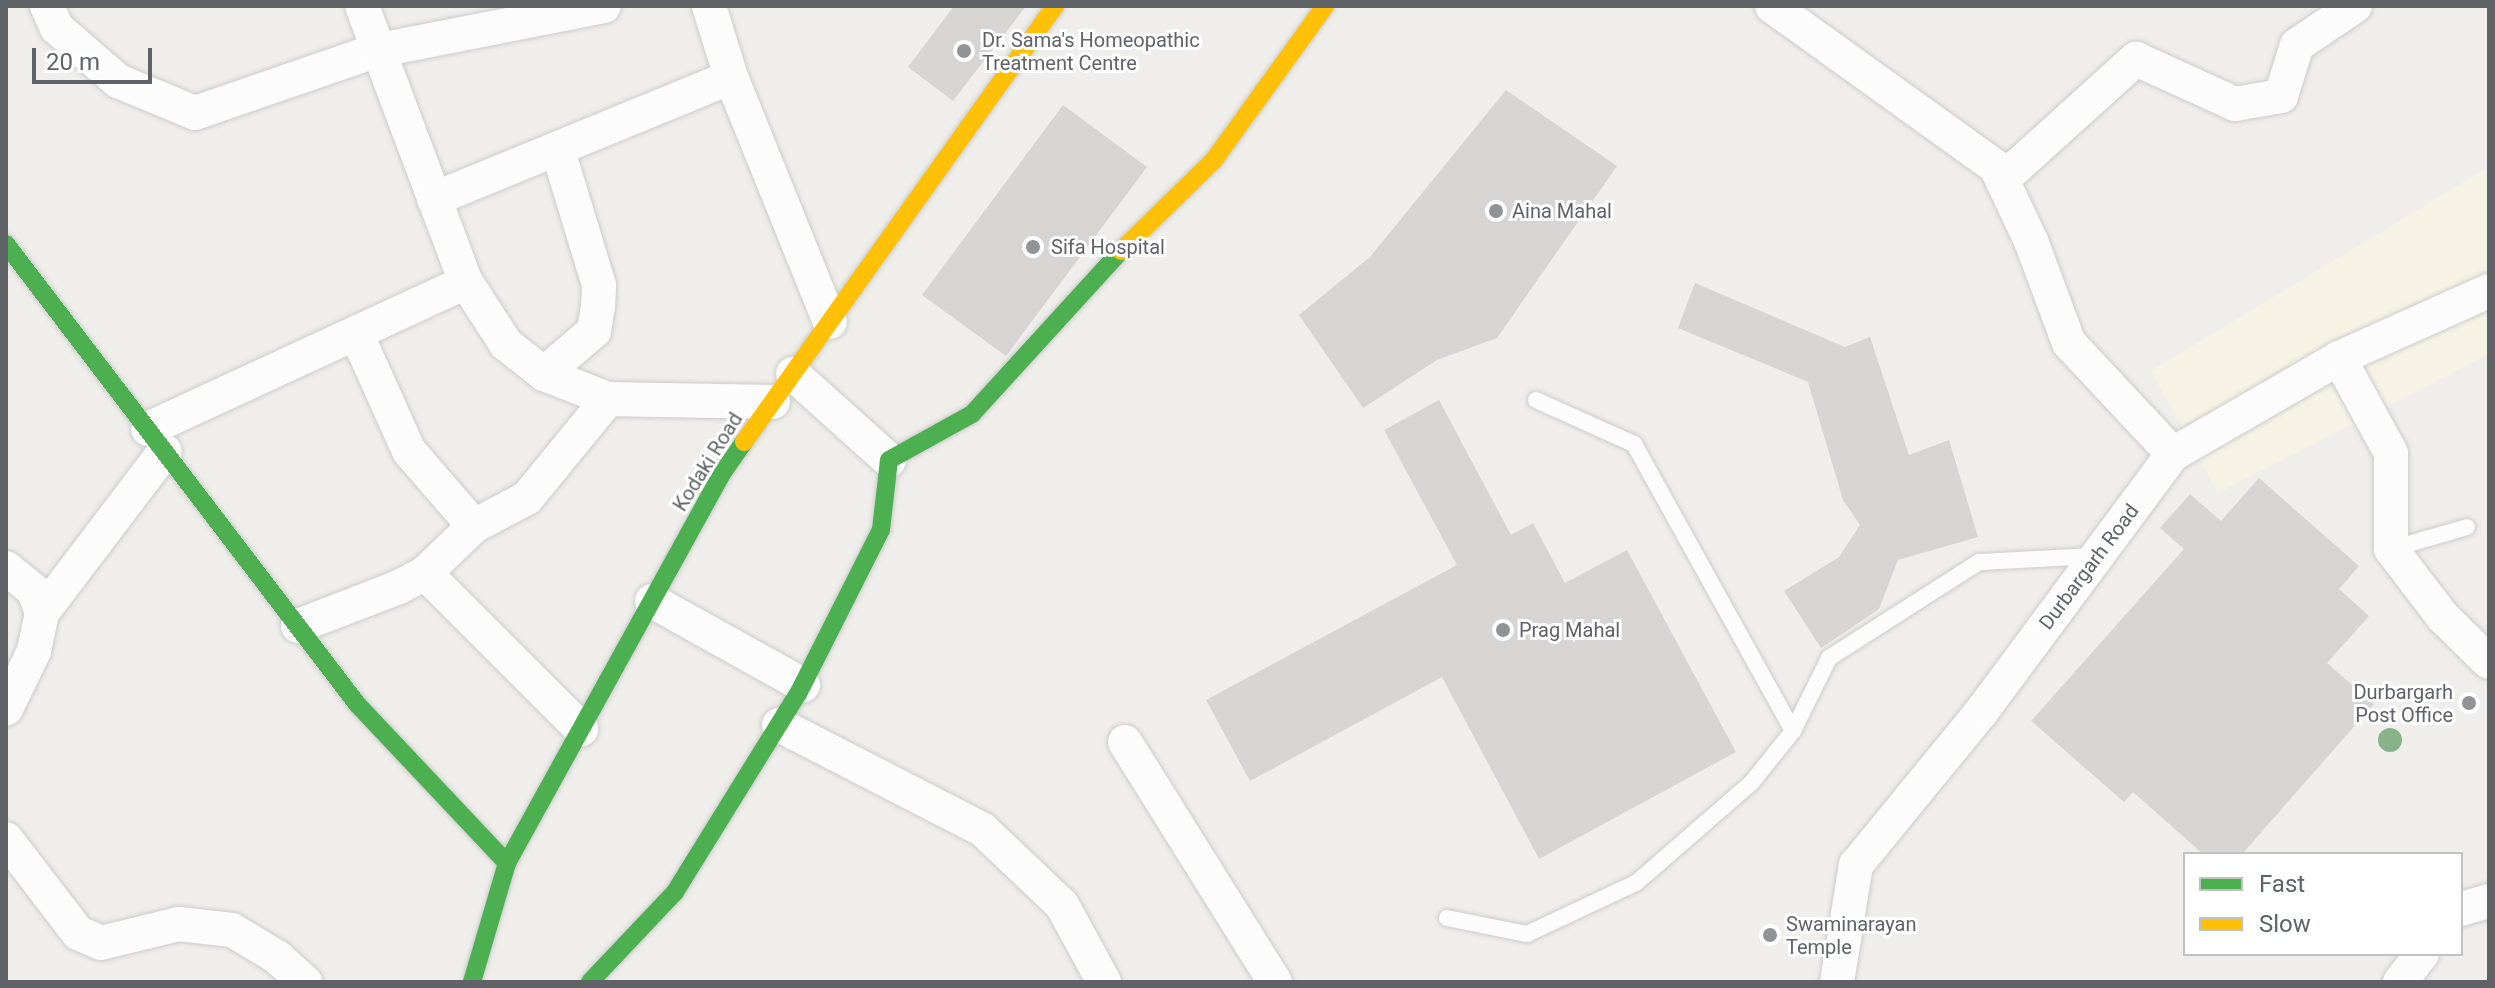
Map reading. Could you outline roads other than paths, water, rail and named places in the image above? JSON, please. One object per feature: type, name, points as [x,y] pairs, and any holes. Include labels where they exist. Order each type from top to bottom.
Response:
[{"type":"street","points":[[47,6],[57,28],[118,81],[195,113],[375,51],[584,7]]},
{"type":"street","points":[[362,6],[375,51],[466,282],[506,344],[544,374],[608,399],[773,402]]},
{"type":"street","points":[[709,6],[731,77],[830,322]]},
{"type":"street","name":"Kodaki Road","points":[[472,982],[507,863],[721,475],[1055,6]]},
{"type":"street","points":[[889,460],[972,414],[1083,288],[1214,160],[1325,6]]},
{"type":"street","points":[[1772,6],[1996,167],[2031,241],[2069,343],[2173,454]]},
{"type":"street","points":[[2002,180],[2136,59],[2235,104],[2281,96],[2297,45],[2355,6]]},
{"type":"street","points":[[434,199],[558,151],[731,77]]},
{"type":"street","points":[[544,374],[594,331],[598,307],[599,285],[558,151]]},
{"type":"street","points":[[6,244],[357,704],[507,863]]},
{"type":"street","points":[[6,706],[34,651],[42,613],[156,440],[356,333],[466,282]]},
{"type":"street","name":"Durbargarh Road","points":[[1837,982],[1856,865],[1982,711],[2173,454],[2339,358],[2489,291]]},
{"type":"street","points":[[356,333],[409,451],[474,526]]},
{"type":"street","points":[[2339,358],[2391,453],[2391,549],[2443,617],[2489,662]]},
{"type":"street","points":[[793,374],[889,460]]},
{"type":"street","points":[[298,626],[425,573],[474,526],[527,498],[608,399]]},
{"type":"street","points":[[590,982],[675,892],[803,685],[881,530],[889,460]]},
{"type":"street","points":[[6,568],[34,591],[42,613]]},
{"type":"street","points":[[425,573],[581,729]]},
{"type":"street","points":[[652,601],[803,685]]},
{"type":"street","points":[[779,725],[983,830],[1062,905],[1104,982]]},
{"type":"street","points":[[1125,742],[1275,982]]},
{"type":"street","points":[[6,839],[78,933],[101,943],[179,924],[232,930],[277,957],[305,982]]},
{"type":"street","points":[[2463,908],[2489,901]]},
{"type":"lane","points":[[1536,400],[1634,444],[1793,731]]},
{"type":"lane","points":[[2391,549],[2467,527]]},
{"type":"lane","points":[[1447,918],[1527,934],[1636,883],[1752,782],[1793,731],[1829,658],[1979,562],[2097,556]]},
{"type":"place","name":"Dr. Sama's Homeopathic Treatment Centre","points":[[964,51]]},
{"type":"place","name":"Aina Mahal","points":[[1496,211]]},
{"type":"place","name":"Sifa Hospital","points":[[1033,247]]},
{"type":"place","name":"Prag Mahal","points":[[1503,630]]},
{"type":"place","name":"Durbargarh Post Office","points":[[2469,703]]},
{"type":"place","name":"Swaminarayan Temple","points":[[1770,935]]}]
